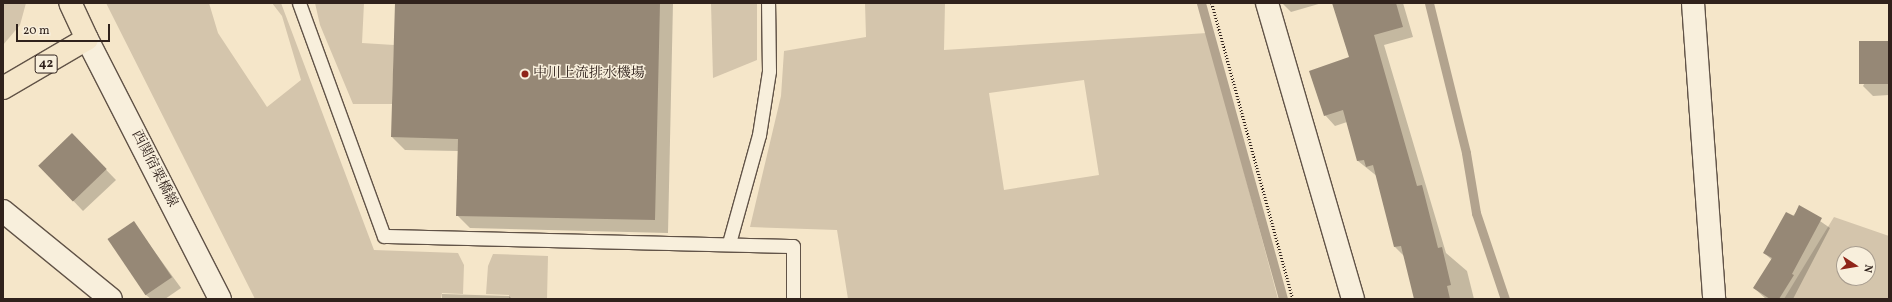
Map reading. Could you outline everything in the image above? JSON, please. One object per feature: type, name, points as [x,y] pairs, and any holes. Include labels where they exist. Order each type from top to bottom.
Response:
[{"type":"main road","points":[[70,3],[87,39]]},
{"type":"main road","name":"42","points":[[3,88],[87,39]]},
{"type":"street","points":[[1267,3],[1353,299]]},
{"type":"street","points":[[1693,3],[1714,299]]},
{"type":"street","name":"西関宿栗橋線","points":[[87,39],[220,299]]},
{"type":"street","points":[[3,211],[111,299]]},
{"type":"lane","points":[[299,3],[384,236],[729,243],[793,246],[793,299]]},
{"type":"lane","points":[[729,243],[758,135],[769,71],[768,3]]},
{"type":"path","points":[[1212,3],[1293,299]]},
{"type":"shaded area","points":[[3,3],[26,3],[20,25],[3,45]]},
{"type":"shaded area","points":[[106,3],[209,3],[218,33],[267,107],[301,80],[282,16],[272,3],[281,3],[374,250],[458,253],[464,265],[463,294],[442,293],[441,299],[255,299]]},
{"type":"shaded area","points":[[315,3],[364,3],[362,43],[394,45],[392,104],[353,104],[320,25]]},
{"type":"shaded area","points":[[711,3],[757,3],[757,60],[713,78]]},
{"type":"shaded area","points":[[865,3],[945,3],[944,50],[1207,33],[1278,299],[848,299],[837,230],[750,227],[781,96],[784,51],[866,37]],"holes":[[[1084,80],[1099,175],[1004,190],[989,93]]]},
{"type":"shaded area","points":[[1834,217],[1889,236],[1889,299],[1784,299]]},
{"type":"shaded area","points":[[493,254],[548,256],[547,299],[509,299],[509,295],[486,294],[488,266]]},
{"type":"building","name":"中川上流排水機場","points":[[395,3],[660,3],[655,220],[456,216],[458,139],[391,137]]},
{"type":"building","points":[[1332,3],[1396,3],[1403,27],[1374,35],[1417,186],[1422,185],[1438,248],[1442,247],[1451,285],[1447,286],[1450,299],[1414,299],[1401,246],[1394,247],[1373,165],[1366,167],[1364,160],[1357,161],[1343,110],[1324,116],[1309,71],[1349,57]]},
{"type":"building","points":[[1859,41],[1889,41],[1889,84],[1859,84]]},
{"type":"building","points":[[72,133],[107,169],[73,202],[38,166]]},
{"type":"building","points":[[1799,205],[1822,218],[1792,274],[1794,275],[1779,299],[1770,299],[1753,288],[1772,258],[1763,253],[1786,212],[1794,216]]},
{"type":"building","points":[[134,221],[172,277],[145,295],[107,239]]},
{"type":"waterway","points":[[1201,3],[1283,299]]},
{"type":"waterway","points":[[1429,3],[1466,153],[1476,213],[1505,299]]},
{"type":"place","name":"中川上流排水機場","points":[[525,74]]}]
